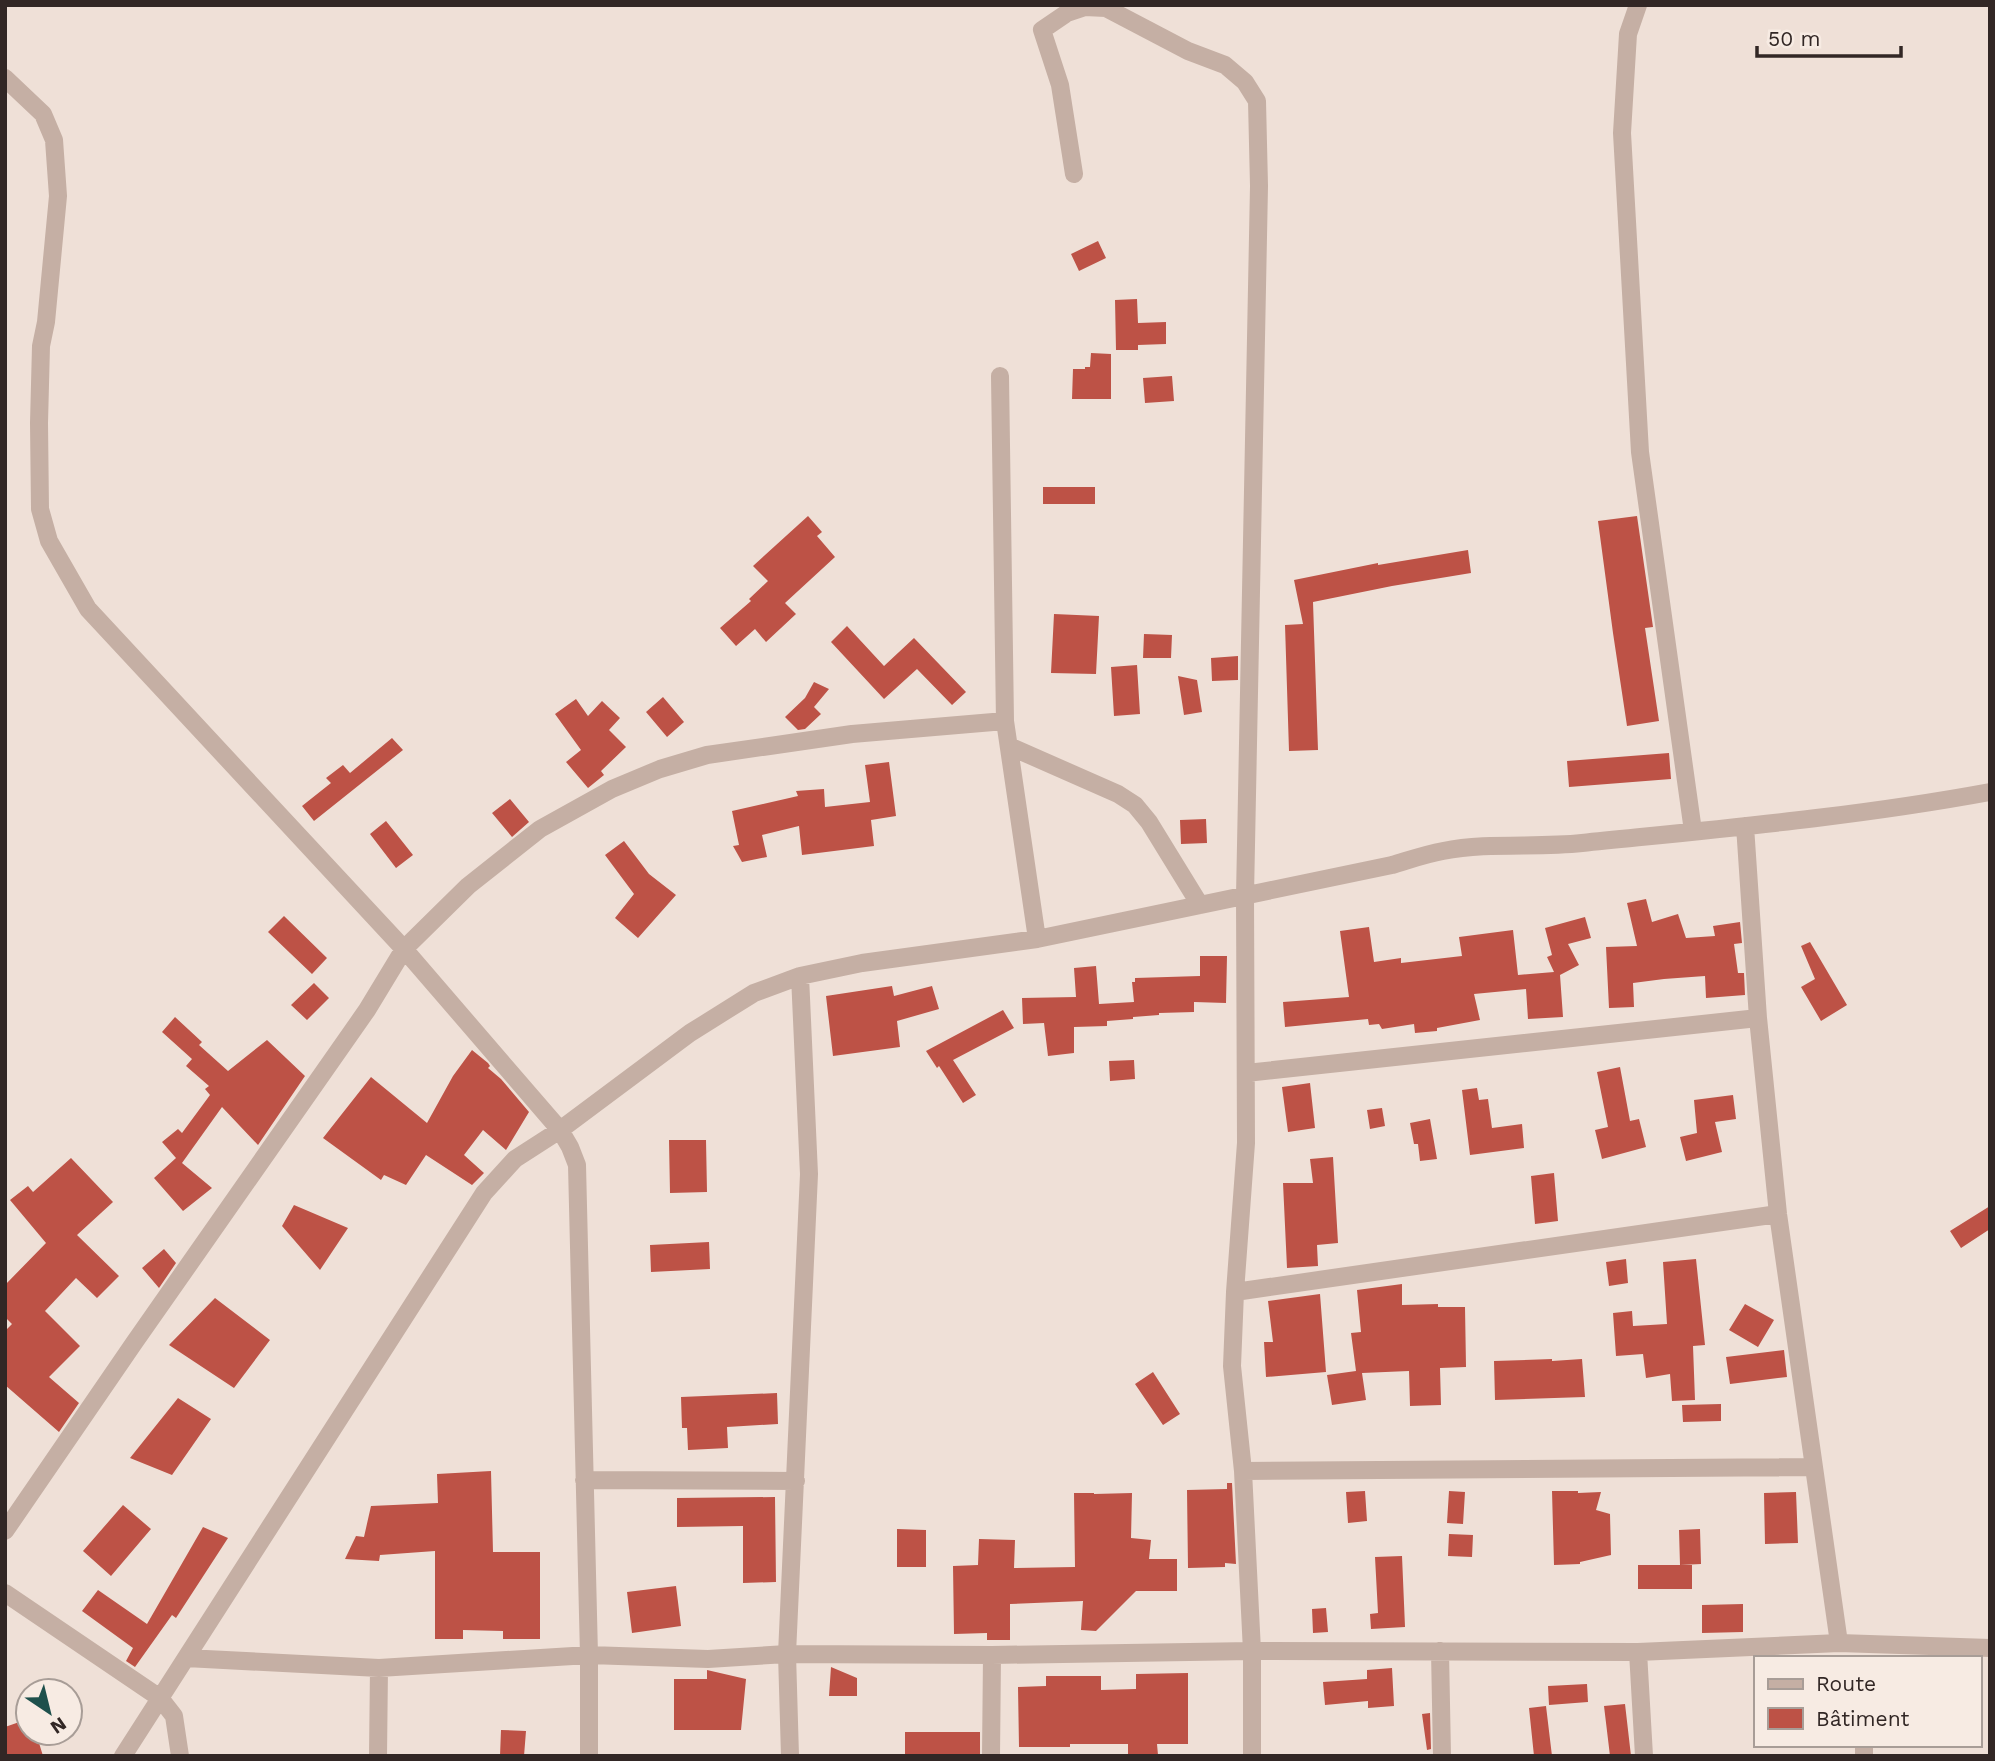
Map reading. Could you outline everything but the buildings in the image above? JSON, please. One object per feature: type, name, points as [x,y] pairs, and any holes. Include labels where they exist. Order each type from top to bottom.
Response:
[{"type":"street","points":[[1638,5],[1628,34],[1622,133],[1640,452],[1693,831]]},
{"type":"street","points":[[1074,174],[1060,85],[1042,30],[1067,13],[1085,7],[1106,8],[1188,51],[1225,65],[1245,82],[1257,101],[1259,200],[1245,896],[1246,1143],[1232,1366],[1243,1471],[1252,1651],[1252,1756]]},
{"type":"street","points":[[5,79],[43,114],[54,140],[58,196],[46,322],[41,346],[39,423],[40,509],[49,541],[88,609],[404,949],[560,1130],[577,1165],[590,1756]]},
{"type":"street","points":[[1000,376],[1005,721],[1037,939]]},
{"type":"street","points":[[5,1531],[368,1010],[404,949],[468,886],[540,829],[612,789],[660,769],[707,755],[852,734],[1005,721]]},
{"type":"street","points":[[1009,746],[1118,794],[1135,805],[1149,822],[1200,905]]},
{"type":"street","points":[[123,1756],[484,1193],[515,1159],[560,1130],[690,1033],[754,993],[800,976],[862,963],[1037,939],[1392,865],[1444,850],[1577,844],[1745,826],[1990,792]]},
{"type":"street","points":[[1745,826],[1758,1018],[1778,1214],[1839,1643]]},
{"type":"street","points":[[790,1756],[787,1654],[809,1174],[800,976]]},
{"type":"street","points":[[1246,1073],[1758,1018]]},
{"type":"street","points":[[1235,1292],[1778,1214]]},
{"type":"street","points":[[1243,1471],[1814,1467]]},
{"type":"street","points":[[584,1480],[796,1481]]},
{"type":"street","points":[[5,1593],[160,1698],[174,1716],[180,1756]]},
{"type":"street","points":[[186,1658],[379,1668],[589,1656],[708,1659],[787,1654],[992,1655],[1252,1651],[1639,1653],[1839,1643],[1865,1651],[1990,1648]]},
{"type":"street","points":[[1440,1651],[1442,1756]]},
{"type":"street","points":[[1639,1653],[1644,1756]]},
{"type":"street","points":[[991,1756],[992,1655]]},
{"type":"street","points":[[378,1756],[379,1668]]}]
